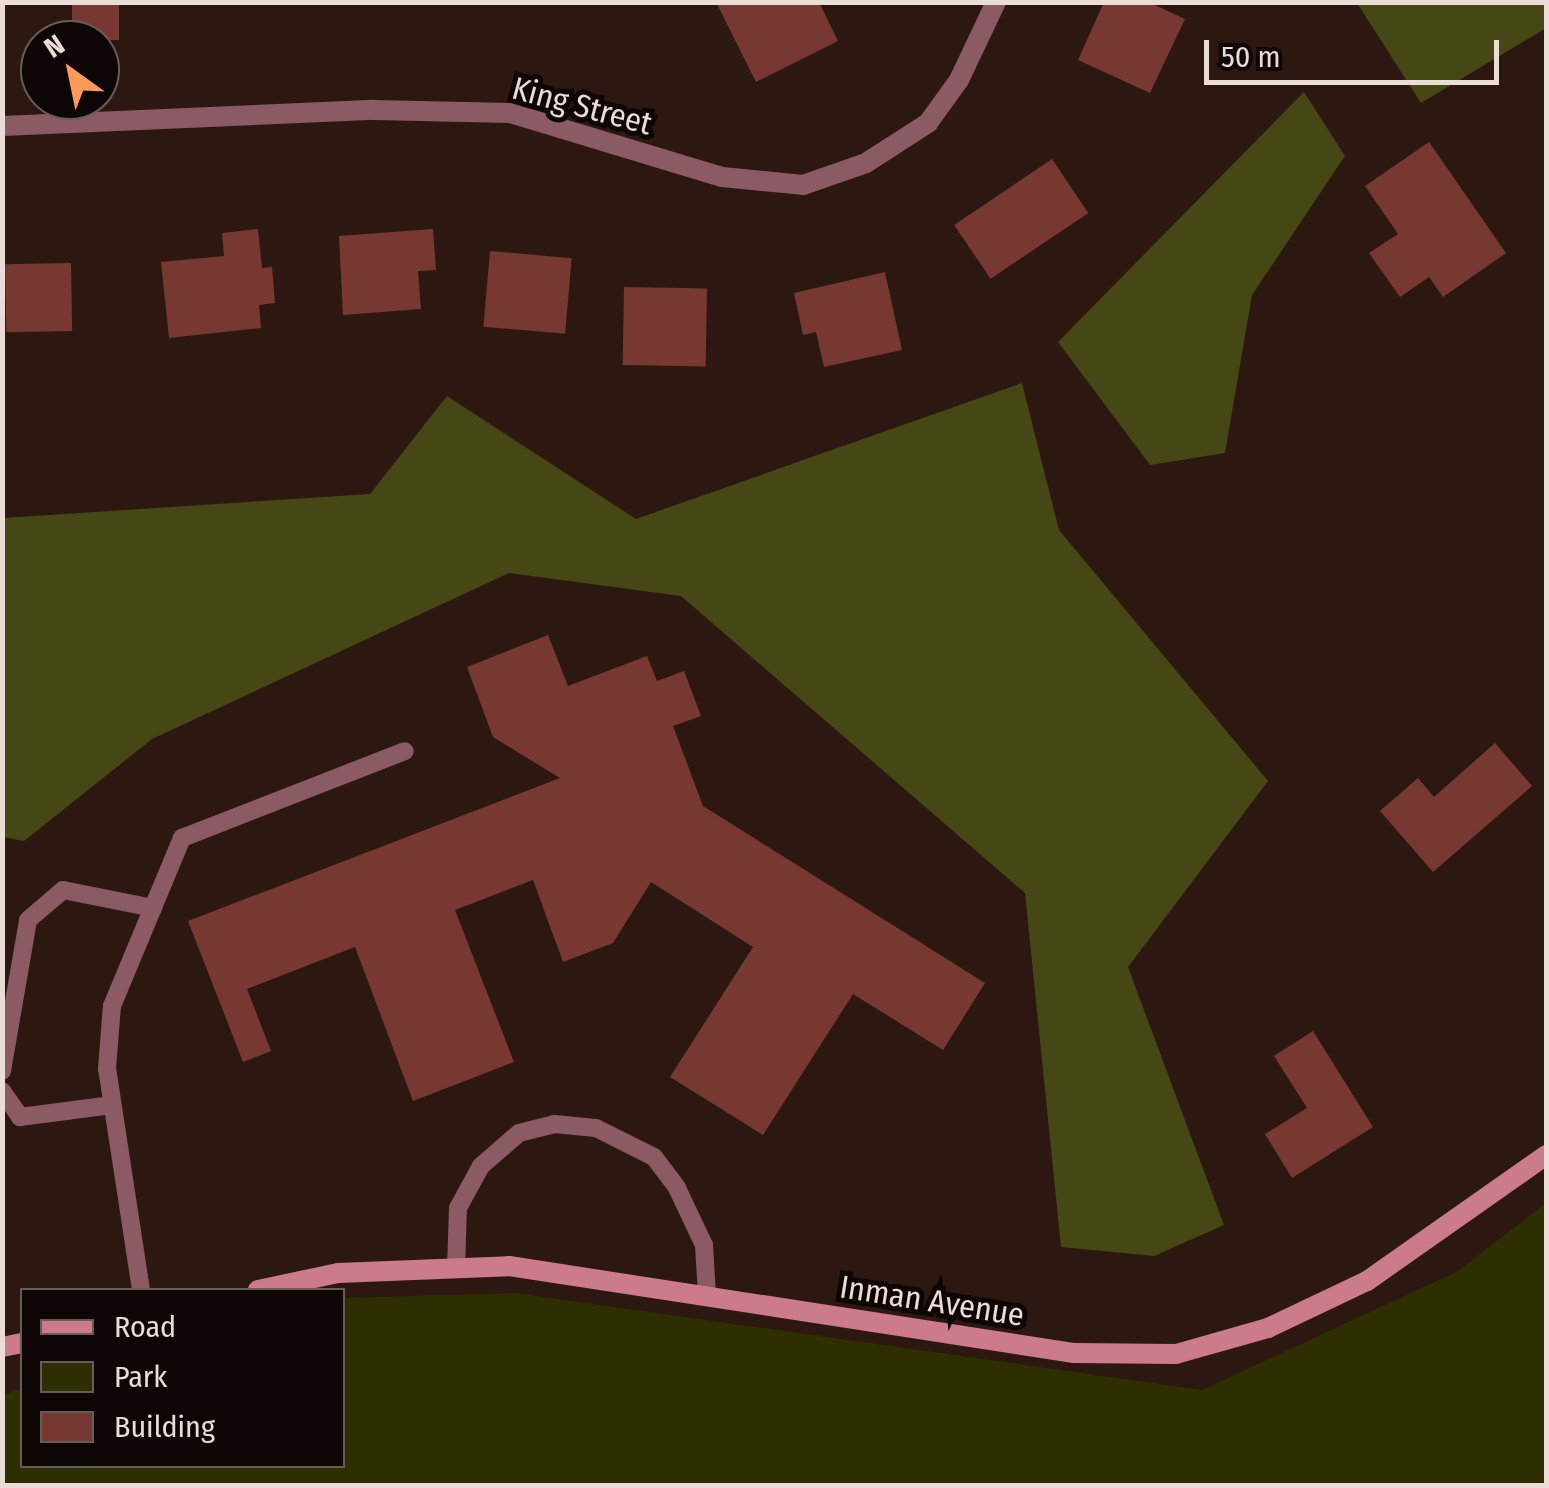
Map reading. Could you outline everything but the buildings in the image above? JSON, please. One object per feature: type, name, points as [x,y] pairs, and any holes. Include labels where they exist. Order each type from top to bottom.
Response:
[{"type":"main road","name":"Inman Avenue","points":[[267,1288],[338,1273],[509,1266],[1074,1354],[1176,1354],[1268,1328],[1367,1282],[1546,1155]]},
{"type":"street","name":"King Street","points":[[2,126],[374,110],[510,114],[722,177],[803,185],[866,163],[928,123],[959,80],[996,2]]},
{"type":"lane","points":[[141,1288],[107,1069],[112,1006],[182,838],[405,751]]},
{"type":"lane","points":[[2,1071],[28,920],[63,890],[153,908]]},
{"type":"lane","points":[[5,1099],[20,1118],[112,1105]]},
{"type":"lane","points":[[456,1268],[458,1208],[481,1166],[519,1133],[554,1124],[596,1128],[654,1157],[678,1188],[704,1246],[708,1296]]},
{"type":"green space","points":[[1357,3],[1546,3],[1546,28],[1421,103]]},
{"type":"green space","points":[[1304,92],[1345,156],[1252,295],[1225,453],[1150,465],[1058,342]]},
{"type":"green space","points":[[1022,383],[1059,530],[1268,781],[1128,967],[1224,1225],[1154,1256],[1061,1247],[1025,893],[681,596],[509,573],[152,739],[24,841],[3,837],[3,518],[370,494],[447,396],[636,519]]},
{"type":"green space","points":[[1546,1203],[1546,1485],[3,1485],[3,1395],[20,1389],[20,1468],[345,1468],[345,1298],[515,1293],[1202,1390],[1458,1271]]}]
